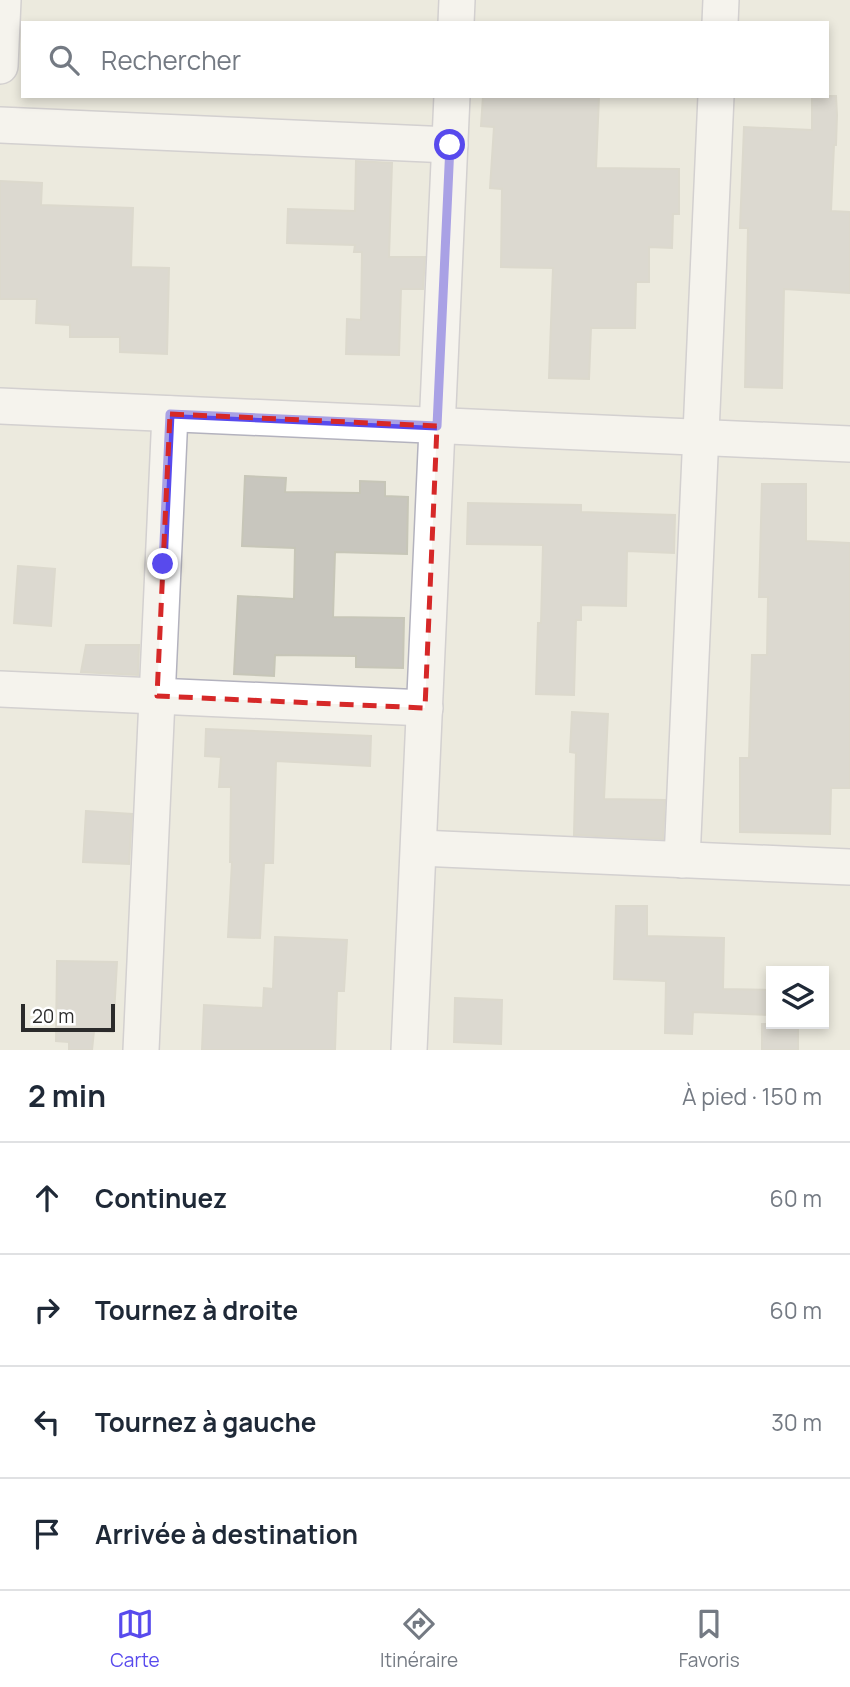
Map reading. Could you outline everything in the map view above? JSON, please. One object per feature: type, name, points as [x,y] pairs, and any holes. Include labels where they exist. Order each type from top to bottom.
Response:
[{"type":"street","points":[[0,66],[3,0]]},
{"type":"street","points":[[456,21],[457,0]]},
{"type":"street","points":[[720,21],[721,0]]},
{"type":"street","points":[[410,1050],[452,98]]},
{"type":"street","points":[[682,860],[716,98]]},
{"type":"street","points":[[0,125],[450,145]]},
{"type":"street","points":[[0,406],[850,444]]},
{"type":"street","points":[[141,1050],[170,414]]},
{"type":"street","points":[[0,689],[425,708]]},
{"type":"street","points":[[419,848],[850,867]]},
{"type":"highlighted area","points":[[170,414],[437,426],[425,708],[157,696]]},
{"type":"building","points":[[836,96],[836,145],[831,211],[850,212],[850,293],[784,289],[782,388],[745,387],[748,228],[740,228],[744,127],[812,130],[812,98]]},
{"type":"building","points":[[483,98],[599,98],[596,168],[679,169],[679,214],[673,214],[672,248],[649,247],[649,282],[636,282],[635,328],[591,328],[589,379],[549,378],[553,268],[501,267],[502,189],[490,188],[494,127],[481,126]]},
{"type":"building","points":[[356,161],[392,163],[389,257],[425,257],[423,289],[401,289],[399,355],[346,354],[347,319],[361,320],[362,252],[354,252],[355,245],[287,243],[288,209],[355,211]]},
{"type":"building","points":[[0,181],[42,183],[41,205],[133,208],[131,267],[169,268],[167,354],[120,352],[120,337],[70,337],[70,325],[36,323],[37,299],[0,299]]},
{"type":"building","points":[[245,476],[286,478],[285,492],[360,493],[360,481],[385,482],[385,496],[408,497],[407,554],[335,552],[333,617],[404,618],[403,668],[356,667],[356,656],[275,655],[274,676],[234,674],[238,596],[294,599],[295,548],[242,546]]},
{"type":"building","points":[[762,484],[806,484],[806,541],[850,543],[850,788],[831,788],[830,834],[740,832],[740,758],[749,758],[752,655],[767,655],[768,597],[759,597]]},
{"type":"building","points":[[468,503],[581,505],[581,512],[675,515],[674,553],[627,551],[626,606],[581,605],[581,620],[576,620],[574,695],[536,694],[543,545],[467,544]]},
{"type":"building","points":[[18,566],[55,569],[51,626],[14,623]]},
{"type":"building","points":[[86,645],[139,645],[138,675],[81,672]]},
{"type":"building","points":[[572,712],[608,714],[604,799],[665,800],[663,839],[574,835],[576,753],[570,752]]},
{"type":"building","points":[[206,729],[371,736],[370,766],[276,761],[273,863],[264,863],[260,938],[228,937],[232,862],[231,787],[219,787],[221,757],[205,756]]},
{"type":"building","points":[[86,811],[132,814],[129,864],[83,862]]},
{"type":"building","points":[[616,906],[647,906],[647,936],[724,938],[723,989],[766,990],[766,1015],[693,1012],[692,1034],[665,1033],[666,981],[614,979]]},
{"type":"building","points":[[275,937],[347,940],[344,991],[337,991],[335,1050],[202,1050],[204,1005],[263,1008],[264,988],[273,989]]},
{"type":"building","points":[[57,961],[117,962],[113,1032],[94,1031],[92,1050],[69,1050],[69,1042],[56,1041]]},
{"type":"building","points":[[455,998],[502,1000],[501,1044],[454,1042]]},
{"type":"building","points":[[762,1024],[766,1024],[766,1029],[798,1029],[798,1050],[762,1050]]},
{"type":"route","points":[[163,564],[170,414],[437,426],[450,145]]}]
